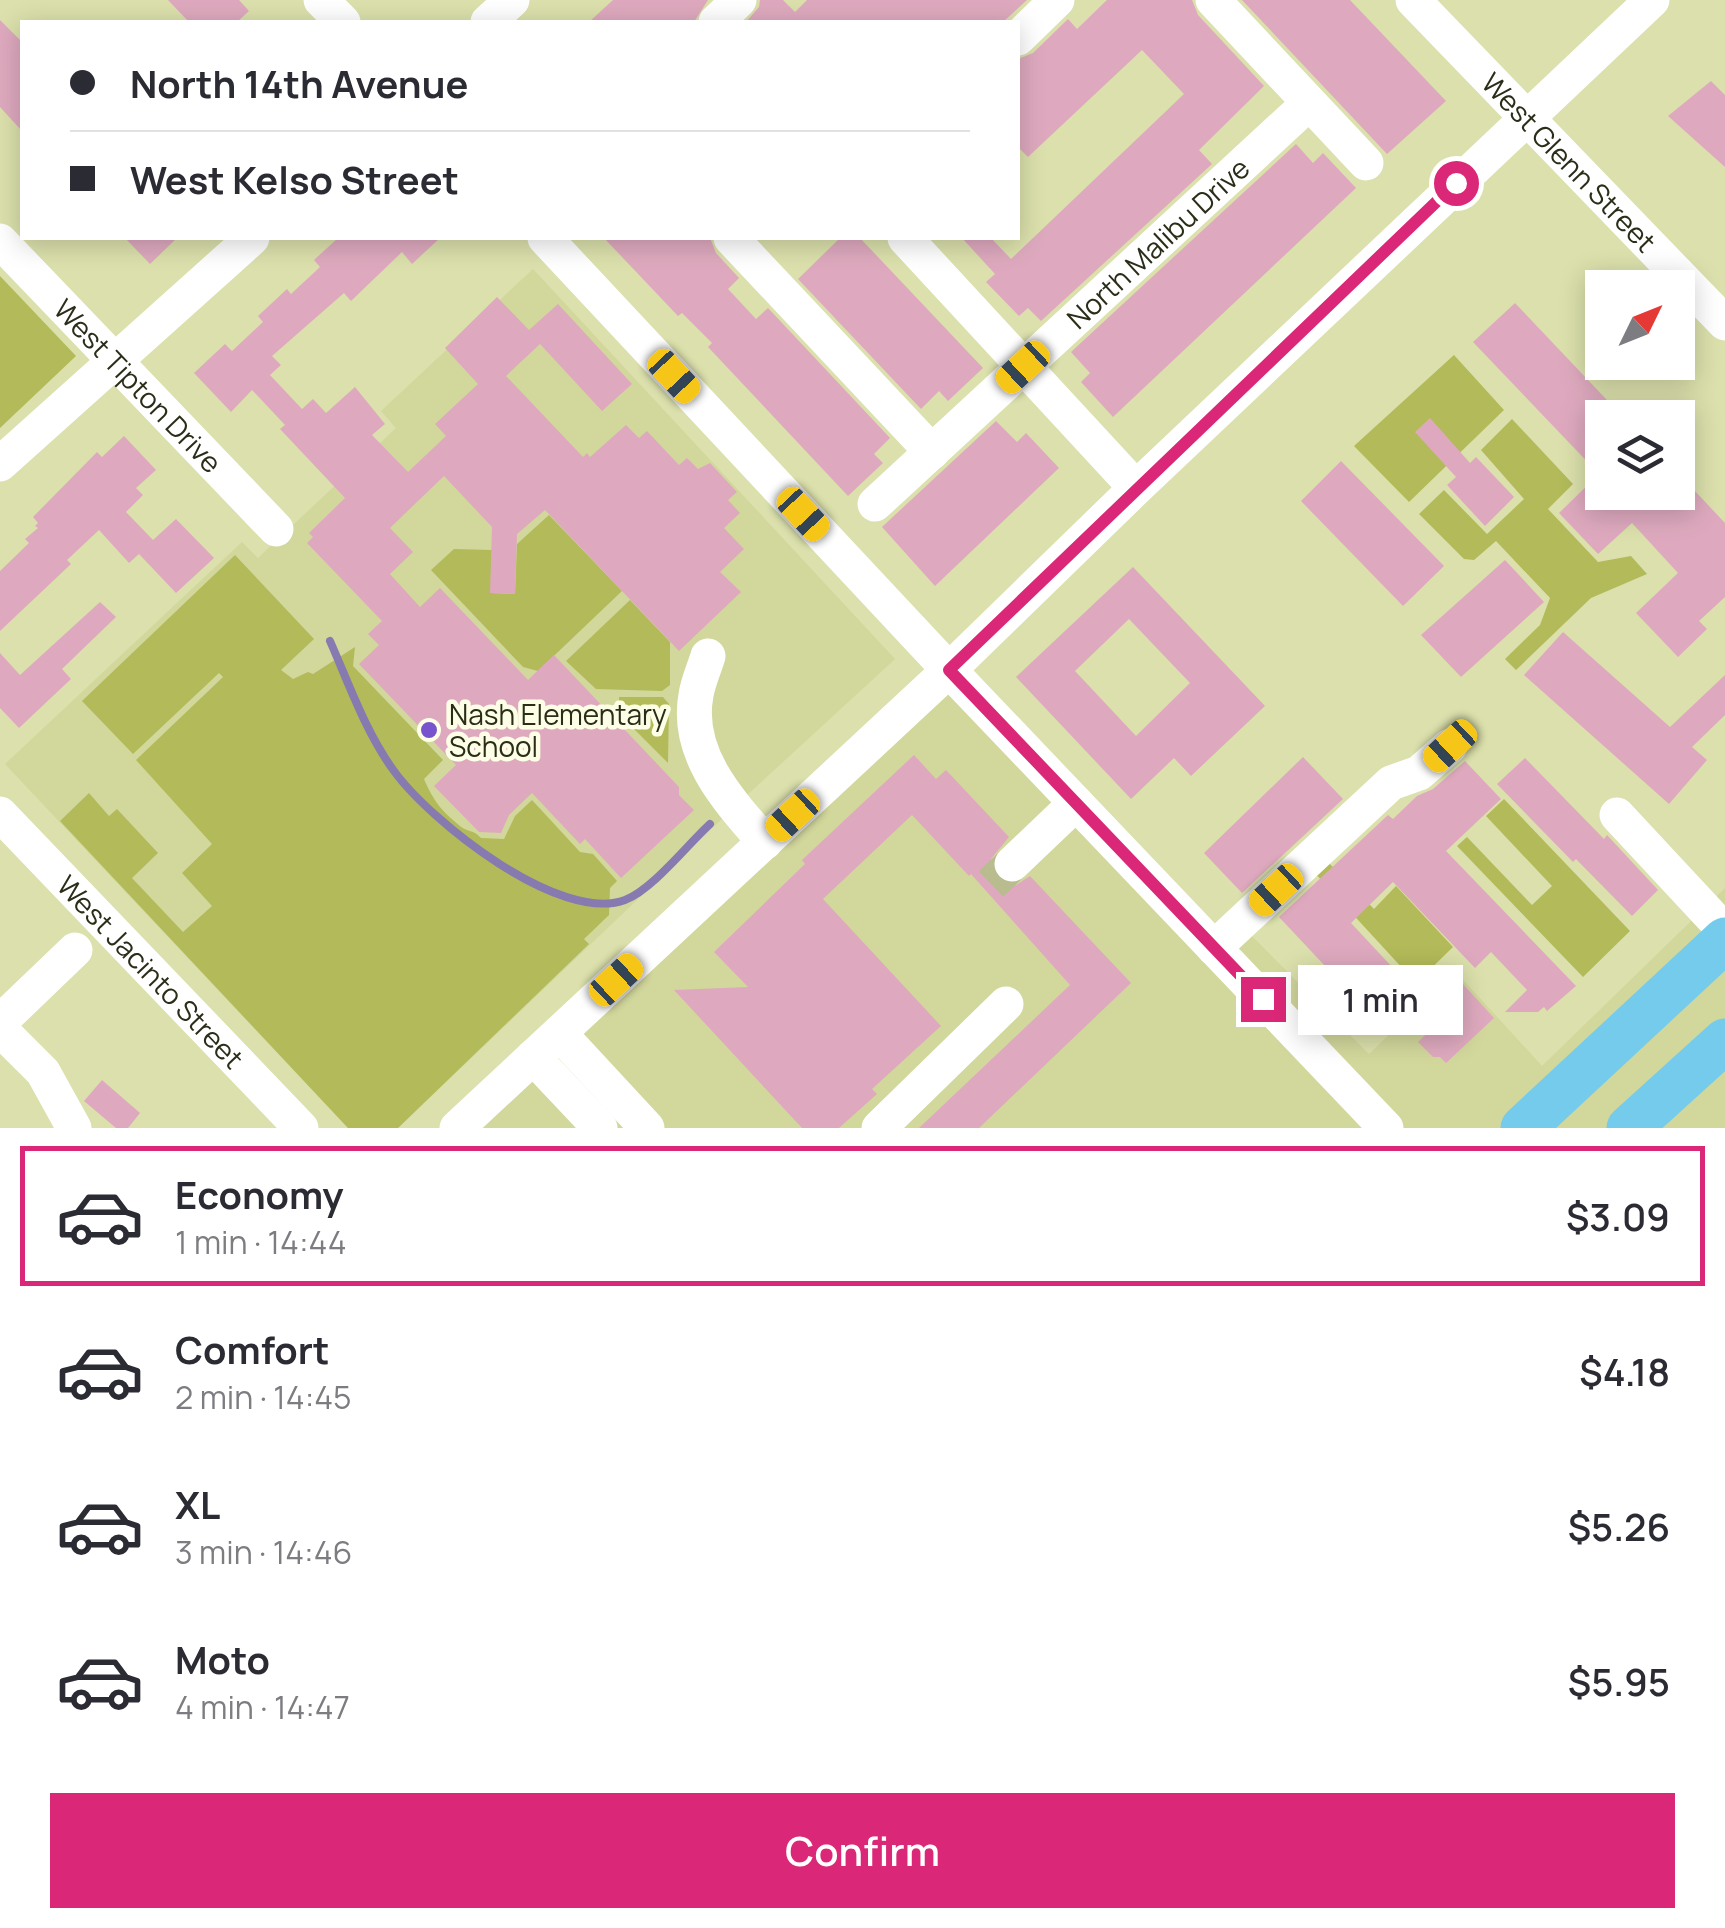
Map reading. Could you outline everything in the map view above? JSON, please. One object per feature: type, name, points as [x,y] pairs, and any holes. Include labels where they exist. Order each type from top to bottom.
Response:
[{"type":"main road","points":[[1523,1128],[1725,940]]},
{"type":"main road","points":[[1645,1123],[1725,1041]]},
{"type":"street","points":[[321,0],[340,20]]},
{"type":"street","points":[[490,20],[512,0]]},
{"type":"street","points":[[718,20],[740,0]]},
{"type":"street","points":[[1020,36],[1058,0]]},
{"type":"street","points":[[1214,0],[1366,163]]},
{"type":"street","name":"West Glenn Street","points":[[1413,0],[1725,323]]},
{"type":"street","points":[[456,1128],[949,670],[1652,0]]},
{"type":"street","name":"North Malibu Drive","points":[[875,504],[1310,102]]},
{"type":"street","points":[[0,464],[250,240]]},
{"type":"street","points":[[546,240],[1386,1128]]},
{"type":"street","points":[[733,240],[932,452]]},
{"type":"street","points":[[907,240],[1136,488]]},
{"type":"street","name":"West Tipton Drive","points":[[0,241],[276,529]]},
{"type":"street","points":[[708,656],[696,695],[695,720],[705,763],[723,794],[765,842]]},
{"type":"street","points":[[1214,948],[1391,783],[1419,773],[1450,746]]},
{"type":"street","points":[[1012,864],[1076,803]]},
{"type":"street","name":"West Jacinto Street","points":[[0,814],[301,1128]]},
{"type":"street","points":[[1617,815],[1725,931]]},
{"type":"street","points":[[74,1128],[42,1072],[0,1026],[75,950]]},
{"type":"street","points":[[880,1128],[1006,1004]]},
{"type":"street","points":[[559,1033],[648,1128]]},
{"type":"street","points":[[533,1057],[600,1128]]},
{"type":"shaded area","name":"Nash Elementary School","points":[[533,269],[895,659],[398,1128],[348,1128],[5,764],[242,542],[258,558],[396,428],[381,411]]},
{"type":"shaded area","points":[[0,276],[76,356],[0,428]]},
{"type":"shaded area","points":[[1454,355],[1504,410],[1409,502],[1354,446]]},
{"type":"shaded area","points":[[1512,419],[1573,484],[1548,509],[1598,562],[1631,556],[1647,574],[1591,598],[1516,670],[1505,659],[1540,625],[1550,598],[1496,541],[1474,560],[1464,559],[1419,514],[1444,490],[1487,534],[1524,499],[1481,450]]},
{"type":"shaded area","points":[[549,515],[622,591],[538,671],[523,667],[431,570],[454,549],[492,550],[491,593],[515,594],[517,544]]},
{"type":"shaded area","points":[[235,555],[314,639],[281,670],[293,679],[308,672],[313,674],[355,647],[353,666],[443,760],[424,779],[439,805],[460,826],[481,838],[504,839],[515,816],[532,800],[580,852],[593,854],[617,881],[610,888],[609,915],[584,939],[589,944],[398,1128],[348,1128],[60,821],[89,793],[109,816],[117,809],[158,853],[132,878],[183,932],[212,906],[182,873],[212,844],[136,760],[223,677],[219,673],[133,754],[82,701]]},
{"type":"shaded area","points":[[630,600],[670,642],[670,685],[662,691],[596,689],[566,661]]},
{"type":"shaded area","points":[[949,670],[1210,944],[1235,919],[1369,1054],[1455,971],[1542,1066],[1725,888],[1725,1128],[457,1128]]},
{"type":"shaded area","points":[[619,697],[663,697],[669,704],[668,763],[619,714]]},
{"type":"shaded area","points":[[1504,799],[1630,931],[1583,977],[1457,846],[1467,837],[1532,905],[1552,886],[1486,816]]},
{"type":"shaded area","points":[[1325,859],[1374,909],[1396,886],[1453,947],[1416,983],[1313,871]]},
{"type":"building","points":[[168,0],[239,0],[249,11],[239,20],[187,20]]},
{"type":"building","points":[[613,0],[708,0],[695,20],[591,20]]},
{"type":"building","points":[[760,0],[783,0],[795,12],[807,0],[1027,0],[1005,20],[748,20]]},
{"type":"building","points":[[1107,0],[1192,0],[1198,15],[1264,86],[1199,150],[1212,164],[1041,321],[1028,308],[1019,316],[986,282],[995,274],[964,240],[993,240],[1011,259],[1184,94],[1142,50],[1028,157],[1020,149],[1020,58],[1033,53],[1068,19],[1077,29]]},
{"type":"building","points":[[1242,0],[1350,0],[1446,101],[1387,154]]},
{"type":"building","points":[[0,20],[20,40],[20,129],[0,107]]},
{"type":"building","points":[[1711,81],[1725,95],[1725,167],[1668,116]]},
{"type":"building","points":[[1296,144],[1313,163],[1323,153],[1356,188],[1113,417],[1081,382],[1090,373],[1071,352]]},
{"type":"building","points":[[127,240],[175,240],[150,264]]},
{"type":"building","points":[[336,240],[438,240],[412,264],[402,252],[351,301],[344,293],[272,356],[281,365],[270,375],[302,409],[313,399],[326,413],[355,387],[385,424],[372,435],[408,472],[446,436],[435,424],[478,384],[445,348],[497,297],[529,330],[558,304],[632,384],[602,411],[540,344],[506,376],[583,457],[587,453],[590,457],[626,425],[639,438],[647,431],[679,465],[687,458],[698,469],[710,463],[737,492],[728,500],[740,513],[724,528],[744,549],[720,572],[741,592],[679,651],[545,510],[517,534],[515,594],[490,593],[492,527],[444,476],[390,528],[413,552],[390,574],[420,607],[440,588],[528,680],[554,655],[679,787],[679,795],[694,810],[621,878],[585,839],[580,844],[532,793],[509,815],[501,833],[479,832],[434,786],[456,765],[359,664],[379,645],[368,634],[382,621],[307,543],[313,537],[309,533],[345,498],[280,429],[285,425],[252,390],[231,412],[194,373],[225,344],[232,351],[263,322],[258,316],[287,289],[291,294],[320,267],[314,260]]},
{"type":"building","points":[[606,240],[711,240],[716,253],[739,278],[728,289],[756,319],[768,308],[890,438],[874,454],[883,463],[848,496],[708,347],[712,343],[682,313],[678,316]]},
{"type":"building","points":[[838,240],[862,240],[983,368],[948,401],[939,391],[921,409],[798,279]]},
{"type":"building","points":[[1515,303],[1607,400],[1585,400],[1585,459],[1473,342]]},
{"type":"building","points":[[1430,418],[1470,463],[1476,457],[1514,497],[1485,526],[1447,485],[1456,477],[1415,432]]},
{"type":"building","points":[[996,421],[1017,442],[1026,433],[1059,468],[935,586],[882,527]]},
{"type":"building","points":[[124,436],[156,470],[136,488],[143,495],[126,512],[153,540],[176,519],[214,558],[176,593],[139,554],[129,563],[99,530],[67,560],[71,564],[0,631],[0,571],[29,543],[25,539],[38,528],[33,517],[97,452],[102,457]]},
{"type":"building","points":[[1341,461],[1444,566],[1403,606],[1301,501]]},
{"type":"building","points":[[1585,488],[1585,510],[1695,510],[1695,491],[1725,523],[1725,597],[1699,621],[1707,629],[1678,657],[1636,613],[1678,573],[1632,523],[1598,554],[1559,513]]},
{"type":"building","points":[[1505,560],[1544,602],[1461,677],[1421,635]]},
{"type":"building","points":[[1133,567],[1265,706],[1191,776],[1174,758],[1131,799],[1016,677]],"holes":[[[1129,619],[1190,683],[1136,736],[1075,671]]]},
{"type":"building","points":[[100,602],[116,617],[62,669],[71,679],[19,728],[0,708],[0,653],[20,675]]},
{"type":"building","points":[[1563,632],[1670,727],[1725,675],[1725,715],[1692,747],[1707,760],[1669,804],[1524,675]]},
{"type":"building","points":[[914,755],[936,779],[946,770],[1009,837],[991,859],[997,879],[1016,885],[1030,876],[1131,983],[979,1128],[919,1128],[1070,985],[971,874],[912,815],[823,899],[941,1026],[872,1089],[877,1094],[839,1128],[802,1128],[674,990],[748,987],[714,952],[805,864],[802,860]]},
{"type":"building","points":[[1303,757],[1343,799],[1242,893],[1204,853]]},
{"type":"building","points":[[1525,758],[1604,839],[1607,835],[1658,890],[1632,916],[1497,784]]},
{"type":"building","points":[[1465,761],[1501,799],[1446,851],[1576,986],[1547,1011],[1544,1007],[1538,1012],[1505,1012],[1527,990],[1491,952],[1475,968],[1393,882],[1351,923],[1408,984],[1373,1017],[1279,917],[1388,815],[1393,819]]},
{"type":"building","points":[[1462,983],[1494,1018],[1446,1063],[1418,1042],[1438,1023],[1429,1013]]},
{"type":"building","points":[[102,1080],[140,1113],[128,1128],[116,1128],[84,1101]]},
{"type":"waterway","points":[[330,641],[366,725],[394,771],[466,841],[533,883],[567,897],[598,903],[625,900],[658,877],[710,824]]},
{"type":"tunnel","points":[[991,884],[1012,864]]},
{"type":"place","name":"Nash Elementary School","points":[[429,730]]},
{"type":"route","points":[[1263,999],[949,670],[1456,183]]}]
